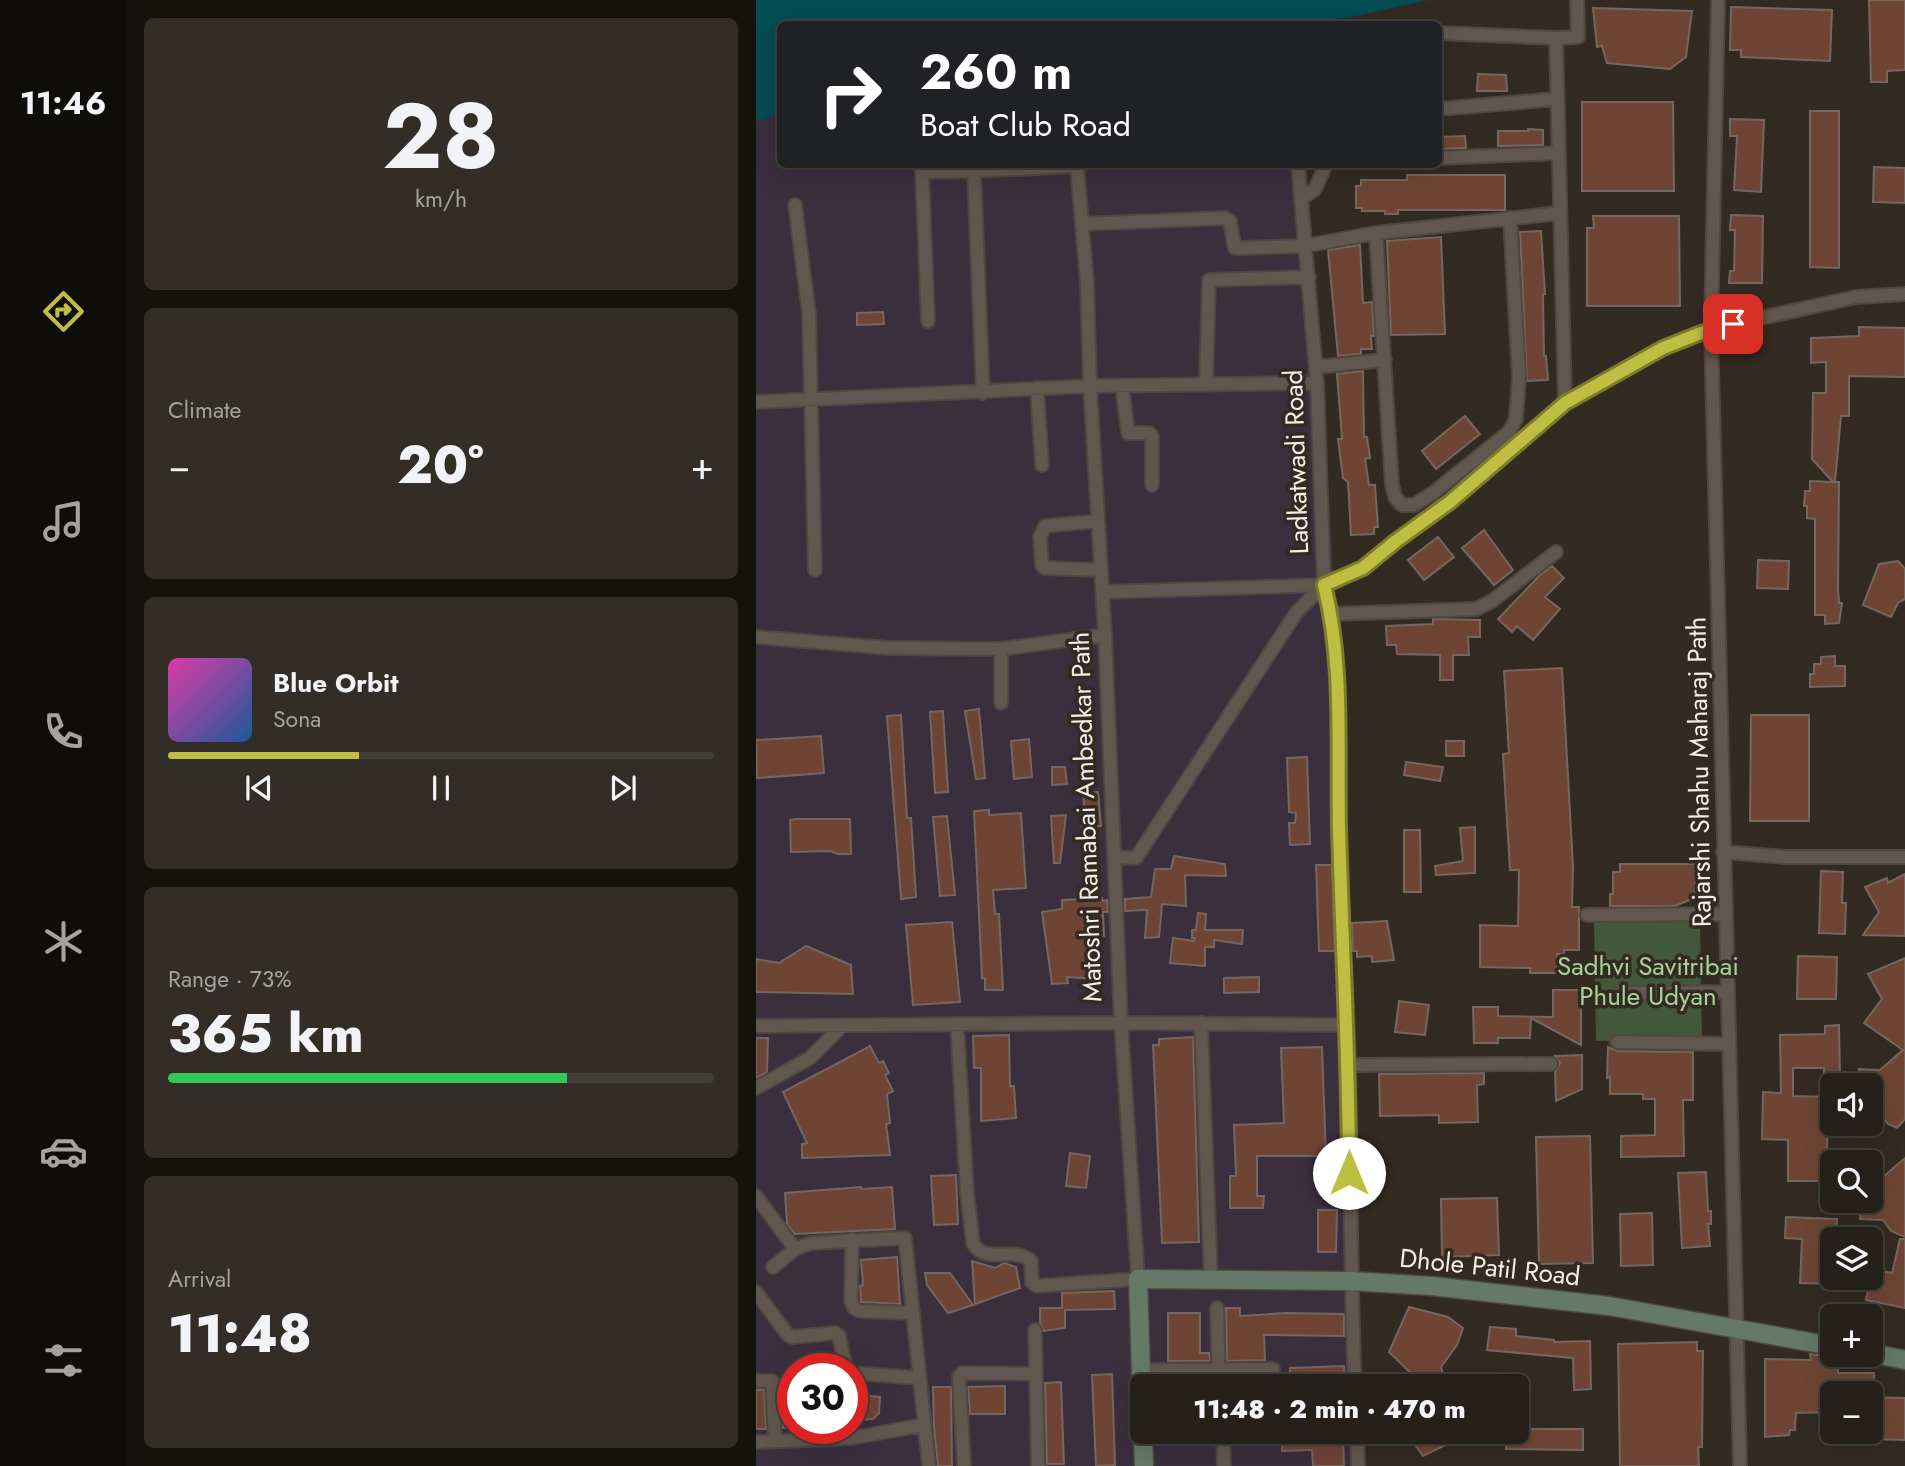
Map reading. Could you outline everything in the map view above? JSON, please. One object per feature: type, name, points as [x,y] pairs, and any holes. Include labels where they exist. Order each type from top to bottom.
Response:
[{"type":"street","points":[[1442,33],[1578,37],[1577,0]]},
{"type":"street","name":"Rajarshi Shahu Maharaj Path","points":[[1718,0],[1711,329],[1740,1466]]},
{"type":"street","points":[[1556,38],[1565,403]]},
{"type":"street","points":[[1442,109],[1557,99]]},
{"type":"street","points":[[1442,158],[1558,153]]},
{"type":"street","points":[[928,321],[922,172],[1036,168]]},
{"type":"street","name":"Matoshri Ramabai Ambedkar Path","points":[[1077,168],[1103,592],[1121,1023],[1138,1279],[1141,1374]]},
{"type":"street","name":"Ladkatwadi Road","points":[[1298,168],[1316,366],[1324,585],[1331,614],[1338,723],[1349,1065],[1350,1281],[1354,1374]]},
{"type":"street","points":[[1301,199],[1315,189],[1324,168]]},
{"type":"street","points":[[974,171],[983,393]]},
{"type":"street","points":[[795,205],[809,314],[815,569]]},
{"type":"street","points":[[1082,224],[1225,218],[1230,222],[1235,248],[1304,247],[1377,233],[1560,212]]},
{"type":"street","points":[[1377,233],[1392,485],[1395,497],[1402,505],[1414,505],[1509,432],[1516,419],[1519,376],[1510,218]]},
{"type":"street","points":[[1206,385],[1209,280],[1308,277]]},
{"type":"street","points":[[1114,857],[1136,858],[1296,613],[1324,585],[1363,568],[1450,502],[1565,403],[1663,348],[1711,329],[1856,297],[1905,294]]},
{"type":"street","points":[[1316,366],[1385,360]]},
{"type":"street","points":[[756,402],[1090,386],[1317,383]]},
{"type":"street","points":[[1122,386],[1128,433],[1149,433],[1152,436],[1152,485]]},
{"type":"street","points":[[1037,388],[1042,465]]},
{"type":"street","points":[[1516,419],[1531,432]]},
{"type":"street","points":[[1098,522],[1045,526],[1040,537],[1042,565],[1045,568],[1101,570]]},
{"type":"street","points":[[1331,614],[1476,609],[1492,601],[1556,552]]},
{"type":"street","points":[[1103,592],[1324,585]]},
{"type":"street","points":[[756,637],[888,648],[1001,649],[1105,635]]},
{"type":"street","points":[[1001,649],[1001,703]]},
{"type":"street","points":[[1723,852],[1786,857],[1905,857]]},
{"type":"street","points":[[1587,915],[1725,914]]},
{"type":"street","points":[[1620,993],[1727,992]]},
{"type":"street","points":[[756,1026],[1121,1023],[1346,1025]]},
{"type":"street","points":[[1201,1023],[1211,1280]]},
{"type":"street","points":[[957,1024],[967,1193],[973,1243],[976,1248],[988,1255],[1026,1256],[1031,1261],[1032,1282],[1038,1286],[1138,1279]]},
{"type":"street","points":[[756,1088],[810,1058],[843,1025]]},
{"type":"street","points":[[1616,1042],[1729,1044]]},
{"type":"street","points":[[1349,1065],[1550,1064]]},
{"type":"street","points":[[756,1196],[795,1249]]},
{"type":"street","points":[[773,1266],[795,1249],[811,1243],[905,1238],[929,1466]]},
{"type":"street","points":[[852,1240],[851,1301],[854,1308],[859,1311],[912,1313]]},
{"type":"street","name":"Dhole Patil Road","points":[[1138,1279],[1350,1281],[1432,1286],[1609,1306],[1820,1344]]},
{"type":"street","points":[[756,1292],[787,1334],[792,1336],[835,1333],[839,1336],[843,1353]]},
{"type":"street","points":[[1217,1308],[1219,1374]]},
{"type":"street","points":[[1035,1330],[1038,1466]]},
{"type":"street","points":[[1883,1355],[1905,1360]]},
{"type":"street","points":[[1141,1370],[1273,1369]]},
{"type":"street","points":[[964,1466],[959,1377],[962,1373],[1035,1374]]},
{"type":"street","points":[[868,1374],[919,1378]]},
{"type":"street","points":[[756,1381],[772,1381],[775,1441]]},
{"type":"street","points":[[756,1442],[852,1438],[923,1425]]},
{"type":"street","name":"Matoshri Ramabai Ambedkar Path","points":[[1143,1444],[1144,1466]]},
{"type":"street","points":[[1223,1444],[1224,1466]]},
{"type":"street","points":[[1357,1444],[1358,1466]]},
{"type":"shaded area","points":[[787,0],[781,21],[777,21],[777,168],[1304,168],[1317,304],[1341,652],[1356,1374],[1130,1374],[1130,1444],[1357,1444],[1358,1466],[756,1466],[756,6]]},
{"type":"green space","name":"Sadhvi Savitribai Phule Udyan","points":[[1700,921],[1702,1040],[1596,1041],[1594,923]]},
{"type":"water","points":[[756,0],[1428,0],[1352,17],[1318,21],[777,21],[777,113],[756,122]]},
{"type":"building","points":[[1869,0],[1905,0],[1905,70],[1887,71],[1887,82],[1871,82]]},
{"type":"building","points":[[1731,7],[1832,10],[1830,61],[1741,57],[1741,50],[1730,50]]},
{"type":"building","points":[[1593,8],[1692,11],[1686,57],[1670,69],[1607,63],[1602,46],[1597,47]]},
{"type":"building","points":[[1478,74],[1506,75],[1507,91],[1477,91]]},
{"type":"building","points":[[1582,102],[1673,102],[1674,191],[1582,191]]},
{"type":"building","points":[[1810,111],[1839,111],[1839,268],[1810,267]]},
{"type":"building","points":[[1730,119],[1764,120],[1761,192],[1734,190],[1737,136],[1730,136]]},
{"type":"building","points":[[1543,130],[1543,145],[1498,146],[1498,131]]},
{"type":"building","points":[[1465,136],[1466,148],[1442,149],[1442,137]]},
{"type":"building","points":[[1874,167],[1905,168],[1905,203],[1873,202]]},
{"type":"building","points":[[1407,175],[1505,175],[1505,210],[1398,210],[1398,214],[1385,214],[1385,211],[1362,211],[1362,208],[1356,208],[1356,186],[1361,186],[1361,180],[1407,180]]},
{"type":"building","points":[[1731,215],[1763,216],[1762,283],[1729,283],[1730,271],[1734,271],[1735,230],[1730,230]]},
{"type":"building","points":[[1593,216],[1679,216],[1680,306],[1587,306],[1587,228],[1594,228]]},
{"type":"building","points":[[1541,231],[1545,294],[1544,356],[1548,380],[1527,381],[1520,232]]},
{"type":"building","points":[[1441,237],[1445,334],[1391,335],[1387,241]]},
{"type":"building","points":[[1360,245],[1363,303],[1372,302],[1372,349],[1361,349],[1361,354],[1338,356],[1328,250]]},
{"type":"building","points":[[883,312],[884,324],[857,325],[857,313]]},
{"type":"building","points":[[1859,327],[1905,328],[1905,377],[1849,376],[1849,416],[1841,416],[1835,482],[1839,482],[1838,589],[1839,603],[1842,603],[1839,623],[1825,624],[1825,615],[1815,615],[1815,519],[1807,518],[1807,506],[1804,506],[1805,491],[1810,491],[1810,481],[1833,482],[1812,459],[1813,393],[1826,393],[1826,362],[1811,363],[1811,338],[1859,336]]},
{"type":"building","points":[[1363,371],[1364,437],[1367,437],[1370,458],[1365,459],[1369,485],[1375,485],[1378,527],[1374,527],[1374,534],[1351,535],[1348,482],[1343,478],[1338,439],[1342,439],[1337,374]]},
{"type":"building","points":[[1465,416],[1480,434],[1436,469],[1422,451]]},
{"type":"building","points":[[1484,530],[1513,570],[1494,585],[1462,548]]},
{"type":"building","points":[[1438,537],[1454,557],[1424,580],[1408,560]]},
{"type":"building","points":[[1758,560],[1789,561],[1788,589],[1757,588]]},
{"type":"building","points":[[1898,561],[1905,569],[1905,599],[1898,603],[1891,617],[1863,605],[1879,564]]},
{"type":"building","points":[[1552,566],[1564,578],[1545,597],[1560,609],[1533,640],[1517,626],[1512,632],[1498,619]]},
{"type":"building","points":[[1433,619],[1480,620],[1480,637],[1468,637],[1469,655],[1453,655],[1453,680],[1440,680],[1440,655],[1397,654],[1396,645],[1387,645],[1386,626],[1433,624]]},
{"type":"building","points":[[1835,656],[1835,666],[1845,666],[1845,686],[1810,687],[1810,674],[1814,674],[1814,664],[1821,664],[1821,657]]},
{"type":"building","points":[[1562,668],[1573,867],[1572,907],[1579,907],[1579,950],[1564,950],[1564,954],[1557,954],[1557,973],[1530,973],[1530,968],[1480,967],[1480,925],[1518,926],[1519,870],[1510,870],[1503,754],[1509,753],[1504,671]]},
{"type":"building","points":[[979,709],[985,778],[976,779],[965,711]]},
{"type":"building","points":[[943,711],[948,792],[935,793],[930,712]]},
{"type":"building","points":[[901,715],[907,818],[911,818],[916,897],[901,899],[887,716]]},
{"type":"building","points":[[1751,715],[1809,715],[1809,821],[1750,821]]},
{"type":"building","points":[[821,736],[824,773],[757,778],[756,740]]},
{"type":"building","points":[[1029,739],[1032,777],[1014,779],[1011,741]]},
{"type":"building","points":[[1446,741],[1464,741],[1464,756],[1446,756]]},
{"type":"building","points":[[1307,757],[1310,844],[1290,845],[1289,823],[1295,823],[1296,813],[1289,812],[1287,758]]},
{"type":"building","points":[[1406,762],[1443,767],[1440,781],[1404,775]]},
{"type":"building","points":[[1052,767],[1065,767],[1067,784],[1052,785]]},
{"type":"building","points":[[1098,792],[1101,826],[1082,827],[1081,813],[1085,813],[1083,794]]},
{"type":"building","points":[[989,810],[989,815],[1021,813],[1026,888],[993,890],[995,914],[999,914],[1003,990],[985,990],[985,978],[982,978],[974,811]]},
{"type":"building","points":[[1066,815],[1060,863],[1054,863],[1051,816]]},
{"type":"building","points":[[947,816],[955,895],[940,896],[933,817]]},
{"type":"building","points":[[850,819],[851,854],[830,851],[791,852],[790,820]]},
{"type":"building","points":[[1475,827],[1475,873],[1436,875],[1435,866],[1463,861],[1460,828]]},
{"type":"building","points":[[1404,830],[1420,830],[1421,892],[1404,892]]},
{"type":"building","points":[[1174,856],[1225,864],[1226,876],[1185,875],[1186,906],[1162,904],[1159,937],[1145,938],[1147,910],[1125,911],[1125,899],[1151,897],[1155,869],[1171,869]]},
{"type":"building","points":[[1620,864],[1697,864],[1694,898],[1675,906],[1610,906],[1613,872],[1620,872]]},
{"type":"building","points":[[1316,865],[1332,865],[1335,951],[1319,951]]},
{"type":"building","points":[[1821,871],[1843,872],[1845,934],[1819,933]]},
{"type":"building","points":[[1905,874],[1905,936],[1863,935],[1879,912],[1865,887],[1887,878],[1888,883]]},
{"type":"building","points":[[1102,898],[1103,901],[1107,900],[1108,912],[1103,912],[1104,936],[1086,936],[1091,967],[1099,967],[1099,979],[1067,977],[1068,983],[1052,984],[1042,912],[1062,909],[1062,900]]},
{"type":"building","points":[[1198,913],[1206,914],[1205,930],[1243,930],[1242,944],[1214,940],[1214,947],[1205,947],[1205,966],[1170,963],[1173,938],[1194,941],[1192,930],[1196,930]]},
{"type":"building","points":[[1387,921],[1394,960],[1372,962],[1372,956],[1357,957],[1357,951],[1353,951],[1352,923]]},
{"type":"building","points":[[952,922],[960,1002],[913,1005],[906,925]]},
{"type":"building","points":[[806,946],[851,965],[853,994],[756,992],[756,959],[779,963]]},
{"type":"building","points":[[1798,956],[1837,957],[1836,999],[1797,999]]},
{"type":"building","points":[[1905,958],[1905,1119],[1897,1128],[1888,1124],[1883,1117],[1883,1073],[1859,1073],[1859,1069],[1880,1070],[1903,1050],[1864,1023],[1882,999],[1868,974]]},
{"type":"building","points":[[1259,977],[1259,992],[1224,993],[1224,978]]},
{"type":"building","points":[[1553,990],[1581,990],[1581,1045],[1531,1018],[1530,1038],[1498,1038],[1498,1043],[1474,1043],[1473,1007],[1498,1007],[1498,1016],[1553,1017]]},
{"type":"building","points":[[1399,1001],[1429,1005],[1425,1035],[1395,1032]]},
{"type":"building","points":[[1839,1025],[1840,1073],[1824,1073],[1824,1068],[1793,1068],[1793,1096],[1820,1097],[1820,1136],[1827,1136],[1827,1150],[1820,1150],[1820,1181],[1788,1181],[1788,1140],[1762,1139],[1763,1092],[1781,1093],[1780,1035],[1825,1034],[1825,1026]]},
{"type":"building","points":[[1009,1035],[1010,1086],[1014,1086],[1016,1118],[981,1121],[981,1068],[974,1068],[973,1036]]},
{"type":"building","points":[[1193,1037],[1199,1242],[1162,1243],[1153,1045],[1159,1045],[1159,1039]]},
{"type":"building","points":[[756,1038],[768,1038],[767,1072],[756,1078]]},
{"type":"building","points":[[870,1046],[879,1063],[883,1061],[889,1073],[885,1075],[893,1091],[887,1094],[890,1123],[886,1124],[890,1155],[802,1158],[802,1144],[807,1143],[783,1092]]},
{"type":"building","points":[[1322,1047],[1326,1156],[1257,1156],[1257,1196],[1264,1196],[1263,1208],[1230,1208],[1230,1176],[1236,1176],[1234,1125],[1284,1123],[1281,1048]]},
{"type":"building","points":[[1608,1047],[1617,1051],[1693,1052],[1693,1100],[1683,1100],[1684,1156],[1621,1157],[1621,1136],[1655,1135],[1655,1099],[1643,1099],[1643,1094],[1610,1094],[1610,1077],[1607,1078]]},
{"type":"building","points":[[1582,1055],[1582,1089],[1556,1101],[1555,1072],[1560,1063],[1555,1056]]},
{"type":"building","points":[[1484,1073],[1484,1084],[1477,1085],[1478,1122],[1439,1123],[1439,1115],[1380,1116],[1379,1074]]},
{"type":"building","points":[[1590,1136],[1593,1263],[1539,1264],[1536,1137]]},
{"type":"building","points":[[1070,1153],[1090,1156],[1086,1188],[1066,1186]]},
{"type":"building","points":[[1905,1158],[1905,1237],[1891,1231],[1883,1220],[1860,1219],[1860,1213],[1883,1213],[1883,1177]]},
{"type":"building","points":[[1706,1172],[1708,1211],[1711,1211],[1711,1224],[1708,1224],[1710,1246],[1682,1248],[1678,1173]]},
{"type":"building","points":[[956,1175],[958,1224],[934,1225],[931,1176]]},
{"type":"building","points":[[892,1187],[895,1229],[795,1234],[787,1224],[785,1193]]},
{"type":"building","points":[[1497,1198],[1499,1255],[1442,1257],[1441,1199]]},
{"type":"building","points":[[1318,1210],[1337,1210],[1336,1252],[1318,1252]]},
{"type":"building","points":[[1652,1213],[1653,1265],[1621,1266],[1620,1214]]},
{"type":"building","points":[[1786,1217],[1837,1219],[1837,1227],[1820,1227],[1820,1284],[1800,1283],[1802,1239],[1785,1238]]},
{"type":"building","points":[[1900,1239],[1905,1239],[1905,1308],[1866,1300],[1868,1290],[1883,1290],[1883,1271],[1892,1273]]},
{"type":"building","points":[[897,1257],[900,1304],[861,1302],[861,1260]]},
{"type":"building","points":[[972,1261],[995,1268],[1004,1263],[1016,1267],[1020,1288],[975,1304]]},
{"type":"building","points":[[925,1273],[950,1273],[973,1305],[948,1313],[927,1285]]},
{"type":"building","points":[[1114,1291],[1115,1309],[1065,1310],[1065,1328],[1044,1331],[1040,1323],[1040,1308],[1062,1308],[1062,1293]]},
{"type":"building","points":[[1409,1307],[1448,1317],[1463,1328],[1457,1345],[1441,1367],[1443,1374],[1412,1374],[1389,1352]]},
{"type":"building","points":[[1226,1308],[1240,1308],[1240,1316],[1286,1313],[1344,1314],[1344,1336],[1264,1335],[1265,1360],[1227,1361]]},
{"type":"building","points":[[1168,1313],[1200,1313],[1200,1353],[1209,1353],[1210,1361],[1168,1361]]},
{"type":"building","points":[[1490,1327],[1516,1329],[1516,1336],[1554,1342],[1590,1341],[1591,1389],[1574,1390],[1573,1358],[1487,1350]]},
{"type":"building","points":[[1697,1342],[1697,1351],[1703,1351],[1702,1447],[1698,1447],[1699,1466],[1620,1466],[1618,1344]]},
{"type":"building","points":[[1810,1354],[1820,1355],[1820,1367],[1838,1367],[1838,1373],[1874,1373],[1874,1381],[1820,1381],[1820,1412],[1796,1413],[1795,1430],[1790,1430],[1789,1435],[1765,1437],[1765,1359],[1811,1360]]},
{"type":"building","points":[[1344,1366],[1344,1374],[1290,1374],[1290,1368]]},
{"type":"building","points":[[1112,1374],[1115,1465],[1096,1466],[1092,1375]]},
{"type":"building","points":[[1061,1382],[1064,1464],[1047,1464],[1045,1383]]},
{"type":"building","points":[[1005,1386],[1005,1414],[970,1414],[968,1387]]},
{"type":"building","points":[[933,1387],[951,1387],[952,1466],[938,1466]]},
{"type":"building","points":[[756,1390],[764,1390],[766,1429],[756,1429]]},
{"type":"building","points":[[868,1396],[880,1397],[879,1413],[873,1419],[868,1419]]},
{"type":"building","points":[[1883,1397],[1905,1398],[1905,1440],[1883,1439]]},
{"type":"building","points":[[1529,1429],[1583,1429],[1583,1450],[1506,1449],[1506,1444],[1529,1444]]},
{"type":"building","points":[[1282,1444],[1343,1444],[1344,1466],[1313,1466],[1312,1450],[1282,1451]]},
{"type":"building","points":[[1414,1444],[1448,1444],[1423,1456]]},
{"type":"route","points":[[1349,1173],[1349,1065],[1342,945],[1338,723],[1331,614],[1324,585],[1363,568],[1450,502],[1565,403],[1663,348],[1711,329],[1733,324]]}]
